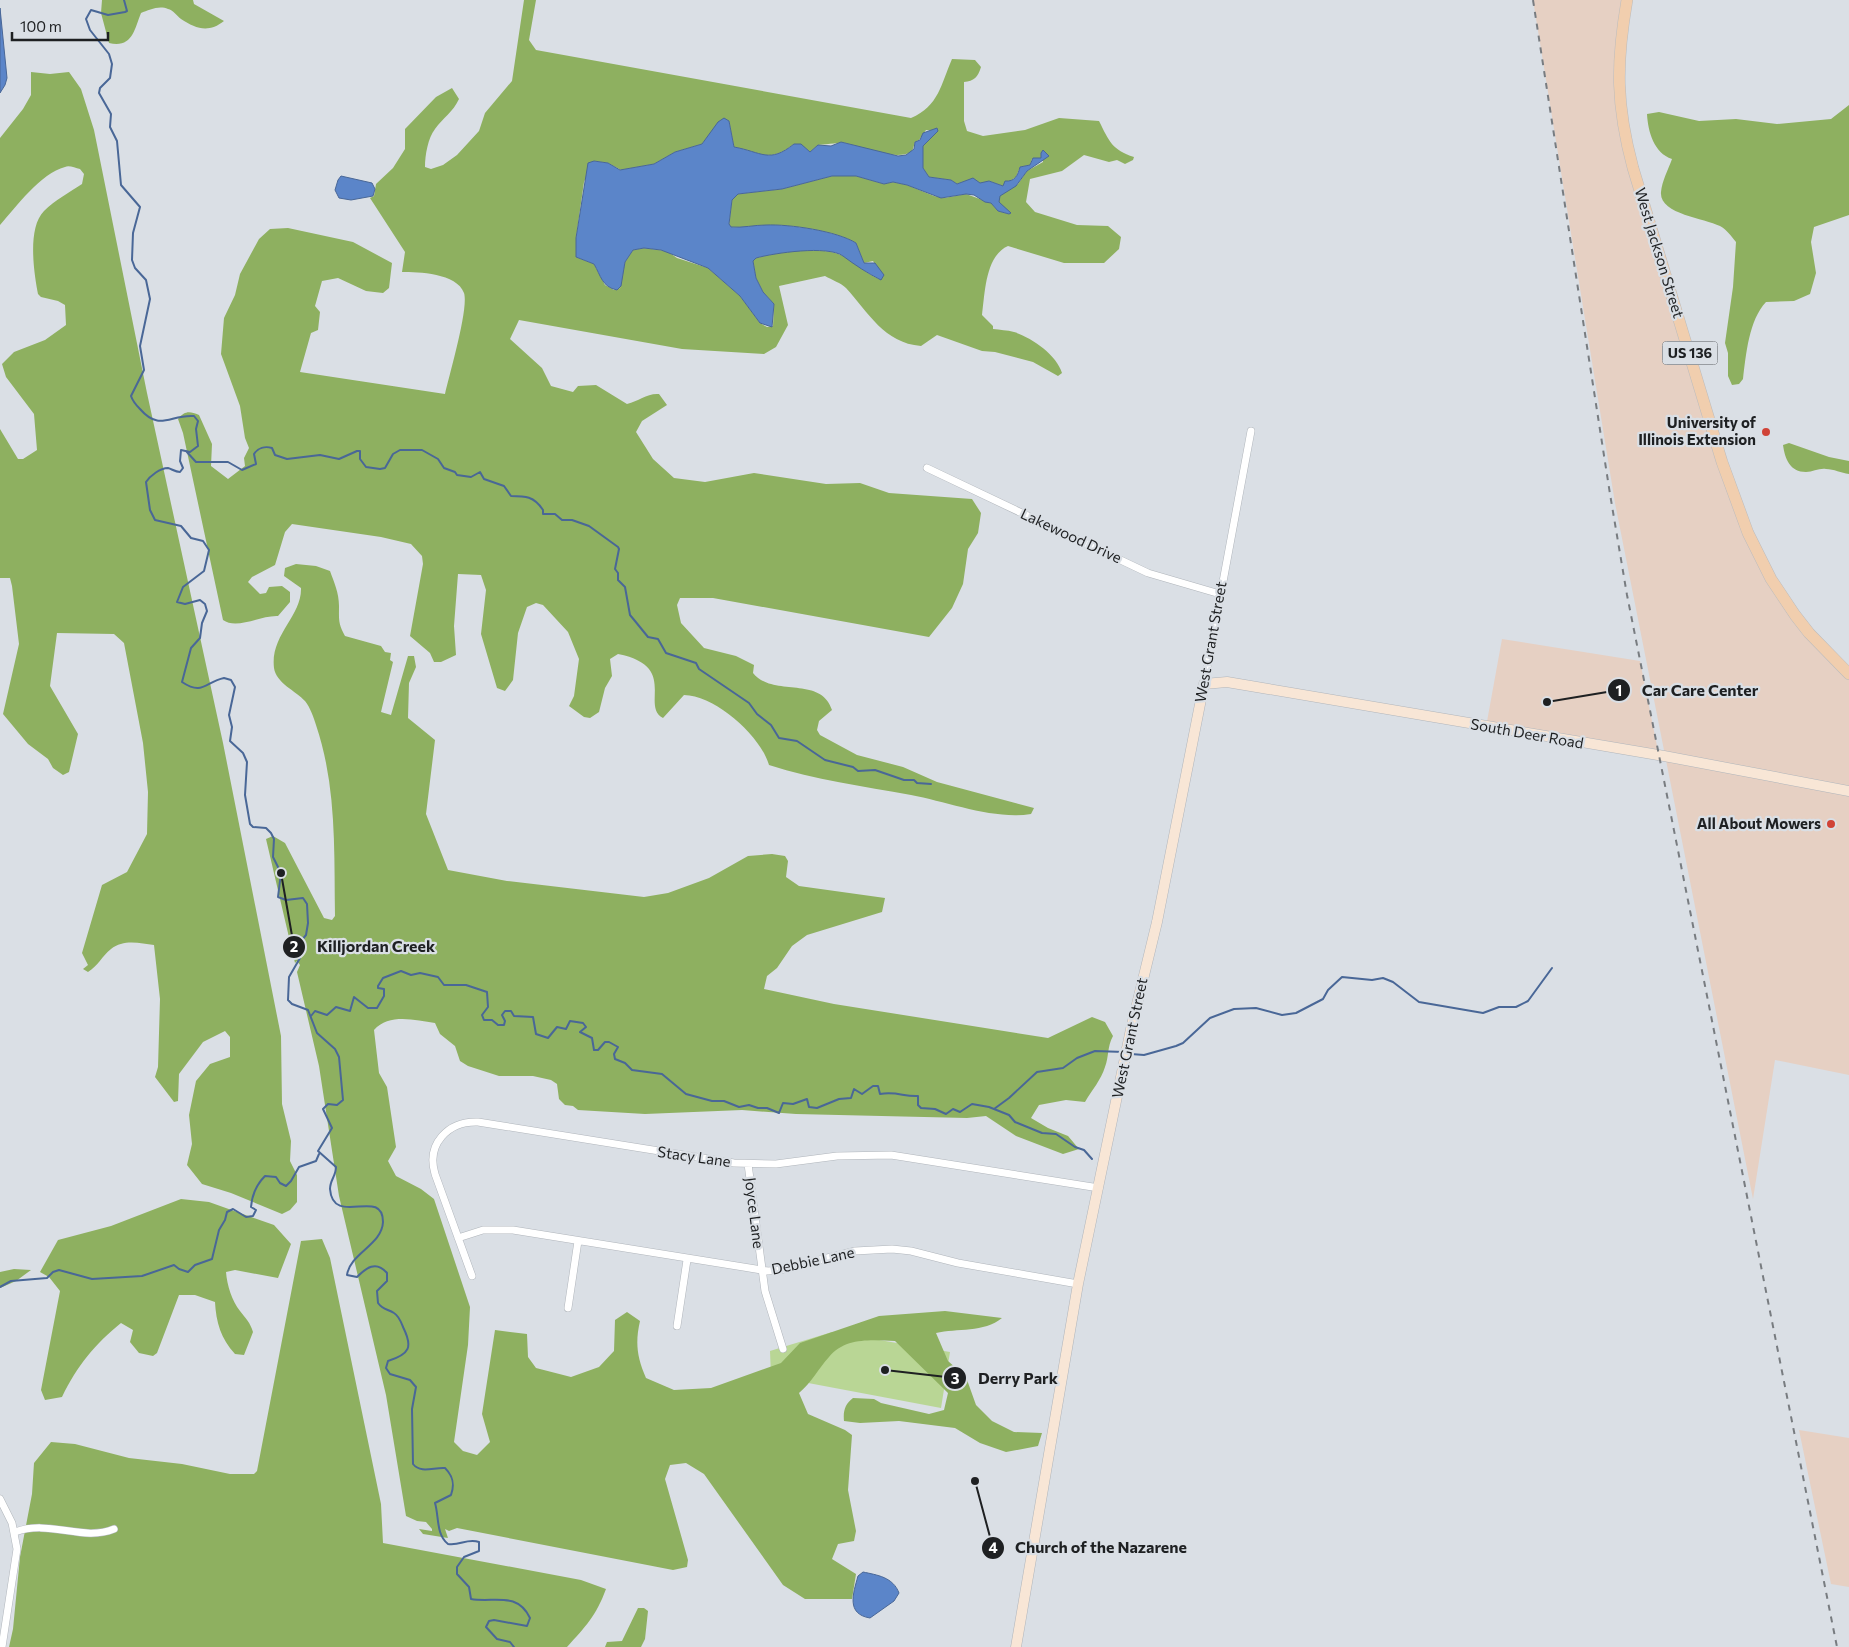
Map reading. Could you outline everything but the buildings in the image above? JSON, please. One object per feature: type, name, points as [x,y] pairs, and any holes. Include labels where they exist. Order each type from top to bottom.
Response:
[{"type":"main road","name":"West Jackson Street","points":[[1627,0],[1618,66],[1618,93],[1623,127],[1633,168],[1722,462],[1748,533],[1771,579],[1809,632],[1849,674]]},
{"type":"main road","name":"South Deer Road","points":[[1204,684],[1227,682],[1664,756],[1849,791]]},
{"type":"main road","name":"West Grant Street","points":[[1016,1647],[1078,1284],[1131,1029],[1157,922],[1204,684]]},
{"type":"street","name":"West Grant Street","points":[[1204,684],[1251,431]]},
{"type":"street","name":"Lakewood Drive","points":[[927,468],[1148,573],[1220,594]]},
{"type":"street","name":"Stacy Lane","points":[[472,1276],[435,1174],[432,1158],[436,1143],[447,1131],[459,1123],[478,1122],[704,1159],[748,1164],[789,1163],[836,1156],[891,1155],[1099,1188]]},
{"type":"street","name":"Joyce Lane","points":[[748,1164],[762,1271],[769,1309],[782,1349]]},
{"type":"street","name":"Debbie Lane","points":[[458,1238],[483,1230],[503,1230],[762,1271],[780,1270],[855,1251],[911,1250],[958,1263],[1078,1284]]},
{"type":"street","points":[[568,1308],[578,1242]]},
{"type":"street","points":[[677,1326],[687,1260]]},
{"type":"street","points":[[0,1499],[15,1532],[16,1559],[2,1647]]},
{"type":"street","points":[[15,1532],[38,1527],[68,1529],[81,1533],[114,1529]]},
{"type":"shaded area","points":[[1533,0],[1627,0],[1620,107],[1723,464],[1771,579],[1849,674],[1849,1075],[1775,1060],[1753,1199],[1615,503]]},
{"type":"shaded area","points":[[1502,639],[1640,661],[1659,756],[1486,727]]},
{"type":"shaded area","points":[[1799,1430],[1849,1438],[1849,1587],[1831,1584]]},
{"type":"green space","points":[[102,0],[193,0],[194,4],[224,21],[213,27],[202,28],[181,19],[170,10],[154,8],[141,13],[131,37],[123,43],[109,43],[101,13]]},
{"type":"green space","points":[[524,0],[536,0],[529,40],[536,50],[911,118],[928,107],[933,101],[942,85],[952,59],[975,60],[981,67],[978,73],[975,78],[964,82],[964,121],[967,131],[983,136],[1025,130],[1059,118],[1099,121],[1112,144],[1134,157],[1133,160],[1125,164],[1117,160],[1109,162],[1084,155],[1062,171],[1030,179],[1026,202],[1035,212],[1077,225],[1108,226],[1121,237],[1119,249],[1104,263],[1064,263],[1008,246],[1000,251],[990,267],[985,287],[982,315],[993,326],[993,329],[1021,334],[1049,353],[1062,373],[1058,376],[1033,362],[995,352],[982,351],[937,335],[921,346],[908,344],[887,333],[846,288],[825,276],[779,286],[788,325],[776,347],[764,354],[682,349],[519,320],[510,339],[542,368],[551,386],[573,392],[578,386],[596,385],[627,404],[659,394],[667,405],[642,421],[636,432],[653,459],[674,478],[705,482],[754,473],[826,484],[860,483],[889,493],[972,499],[981,513],[978,533],[968,549],[963,584],[952,608],[929,637],[713,598],[680,598],[677,605],[681,623],[704,648],[736,656],[754,665],[753,673],[762,680],[772,684],[818,693],[826,699],[832,710],[819,721],[817,730],[820,735],[857,755],[903,767],[937,782],[1034,808],[1031,814],[1002,815],[911,795],[821,779],[769,765],[764,753],[747,730],[735,719],[710,702],[684,695],[663,718],[657,712],[653,676],[648,667],[637,660],[618,654],[610,659],[612,676],[605,688],[599,712],[590,718],[584,717],[569,706],[574,696],[579,659],[568,632],[543,605],[536,603],[527,607],[518,633],[513,680],[505,691],[497,688],[481,634],[486,590],[481,575],[458,574],[454,626],[456,655],[441,662],[434,662],[430,653],[410,636],[423,564],[422,556],[411,544],[381,537],[292,524],[285,532],[275,565],[252,577],[248,582],[260,594],[266,593],[269,587],[282,586],[290,592],[290,602],[278,616],[242,623],[229,623],[223,620],[183,433],[178,419],[187,412],[199,415],[212,444],[211,466],[228,479],[245,466],[244,458],[249,448],[245,438],[240,406],[221,354],[224,318],[235,295],[240,274],[259,239],[270,229],[288,228],[353,242],[392,263],[389,288],[383,293],[366,291],[338,278],[322,281],[315,306],[320,312],[318,330],[311,333],[300,372],[445,394],[464,313],[464,293],[454,281],[446,278],[427,273],[402,272],[405,252],[370,198],[374,196],[376,184],[393,168],[405,149],[405,129],[436,97],[452,88],[459,99],[430,137],[425,167],[431,169],[443,165],[457,155],[479,131],[485,113],[512,81]],"holes":[[[721,120],[729,121],[734,147],[765,155],[778,153],[794,144],[802,146],[810,152],[818,145],[843,143],[887,154],[904,154],[912,152],[915,142],[919,140],[926,130],[938,131],[923,146],[923,168],[929,177],[951,180],[957,184],[970,180],[984,184],[989,181],[1003,186],[1016,177],[1020,167],[1030,165],[1032,159],[1041,158],[1042,156],[1043,162],[1027,171],[1018,184],[999,196],[999,202],[1009,214],[998,211],[991,203],[966,194],[944,198],[907,185],[893,182],[884,184],[856,176],[832,176],[782,189],[738,194],[732,199],[729,225],[731,227],[787,226],[837,235],[856,243],[864,263],[873,261],[880,272],[879,279],[843,256],[824,251],[788,252],[756,258],[753,261],[756,278],[763,292],[774,304],[773,326],[767,327],[760,323],[740,296],[708,268],[677,258],[667,251],[644,248],[633,250],[625,262],[620,288],[614,290],[605,285],[594,264],[576,257],[576,238],[584,182],[594,161],[608,163],[621,170],[654,164],[675,152],[702,144]]]},
{"type":"green space","points":[[31,72],[50,74],[69,72],[81,89],[94,130],[147,393],[223,743],[281,1036],[282,1104],[291,1141],[290,1161],[297,1175],[297,1202],[290,1210],[282,1214],[231,1193],[202,1184],[187,1165],[192,1144],[189,1115],[196,1081],[210,1064],[230,1057],[230,1037],[225,1031],[203,1042],[179,1074],[178,1101],[174,1102],[155,1077],[158,1067],[160,999],[154,945],[132,942],[121,944],[111,949],[88,972],[83,969],[88,965],[82,953],[102,885],[127,872],[147,834],[148,792],[143,743],[124,643],[114,634],[57,633],[50,686],[78,734],[69,772],[63,775],[53,768],[48,759],[28,744],[3,714],[19,644],[10,578],[0,578],[0,429],[18,459],[23,459],[37,450],[34,414],[6,377],[2,364],[14,352],[45,340],[66,325],[65,305],[58,301],[41,297],[38,294],[33,251],[35,228],[44,211],[82,184],[84,174],[80,169],[70,166],[56,170],[38,183],[0,225],[0,138],[23,109],[31,95]]},
{"type":"green space","points":[[1849,105],[1849,215],[1814,227],[1811,242],[1816,273],[1810,294],[1794,301],[1766,302],[1760,309],[1752,328],[1747,348],[1743,379],[1739,384],[1732,385],[1728,376],[1728,353],[1725,343],[1733,287],[1736,242],[1720,226],[1675,210],[1662,199],[1663,184],[1672,159],[1656,147],[1649,128],[1647,114],[1659,112],[1699,121],[1736,119],[1777,124],[1831,119]]},
{"type":"green space","points":[[1789,443],[1829,457],[1849,461],[1849,474],[1829,469],[1806,472],[1796,470],[1789,464],[1785,455],[1783,445]]},
{"type":"green space","points":[[296,564],[316,566],[330,571],[339,601],[339,621],[345,636],[381,646],[385,652],[391,653],[390,660],[393,662],[381,712],[391,715],[408,656],[414,656],[416,667],[409,683],[408,718],[435,740],[426,814],[448,870],[507,881],[644,897],[668,893],[709,878],[748,856],[772,854],[785,856],[788,861],[786,877],[799,886],[885,898],[882,912],[807,935],[792,946],[777,968],[767,976],[764,989],[834,1004],[1048,1038],[1092,1017],[1105,1022],[1113,1036],[1103,1072],[1085,1102],[1066,1100],[1039,1105],[1031,1118],[1048,1128],[1068,1136],[1079,1149],[1063,1154],[1016,1136],[986,1116],[967,1118],[796,1114],[742,1110],[645,1114],[578,1110],[573,1106],[565,1105],[559,1099],[557,1084],[551,1080],[533,1076],[499,1076],[468,1066],[460,1061],[455,1046],[440,1034],[435,1023],[403,1019],[387,1021],[374,1030],[379,1073],[387,1087],[396,1147],[388,1161],[396,1176],[421,1189],[434,1199],[470,1307],[468,1345],[454,1442],[463,1451],[477,1455],[490,1442],[482,1414],[495,1330],[527,1334],[528,1357],[536,1368],[571,1377],[599,1367],[614,1351],[615,1320],[627,1312],[640,1321],[638,1350],[646,1378],[674,1390],[711,1388],[781,1363],[800,1343],[879,1316],[945,1311],[1002,1318],[995,1323],[979,1328],[936,1333],[948,1361],[966,1377],[976,1405],[992,1421],[1014,1432],[1042,1433],[1038,1446],[1006,1452],[980,1443],[955,1428],[899,1421],[860,1423],[844,1421],[845,1408],[853,1398],[874,1399],[881,1403],[929,1414],[944,1410],[948,1393],[895,1341],[859,1341],[843,1346],[829,1357],[799,1393],[808,1414],[852,1435],[848,1490],[856,1531],[854,1541],[838,1544],[832,1559],[856,1574],[852,1599],[805,1599],[783,1585],[704,1474],[686,1463],[670,1465],[665,1479],[688,1560],[687,1567],[673,1570],[457,1528],[449,1531],[445,1529],[448,1538],[423,1534],[419,1529],[432,1531],[426,1522],[417,1521],[406,1516],[386,1395],[339,1196],[319,1066],[297,972],[300,965],[297,961],[295,963],[266,839],[273,836],[285,843],[324,918],[332,920],[335,916],[333,820],[328,772],[323,748],[309,706],[278,678],[274,668],[274,656],[277,646],[297,608],[300,598],[301,588],[284,576],[285,568]]},
{"type":"green space","points":[[181,1199],[209,1202],[274,1225],[291,1244],[278,1278],[235,1270],[226,1272],[232,1298],[253,1332],[244,1355],[235,1354],[226,1342],[218,1323],[215,1302],[195,1295],[179,1295],[157,1353],[153,1356],[139,1353],[130,1342],[133,1330],[121,1323],[87,1356],[62,1397],[45,1400],[41,1390],[60,1291],[49,1277],[40,1272],[58,1240],[111,1226]]},
{"type":"green space","points":[[322,1239],[330,1258],[381,1504],[383,1543],[581,1580],[606,1589],[594,1614],[585,1627],[567,1647],[9,1647],[13,1629],[20,1557],[32,1494],[34,1463],[51,1442],[75,1444],[129,1458],[182,1464],[230,1474],[254,1474],[257,1471],[301,1241]]},
{"type":"green space","points":[[14,1269],[31,1270],[16,1281],[0,1288],[0,1272]]},
{"type":"green space","points":[[832,1332],[950,1352],[941,1408],[771,1376],[770,1351]]},
{"type":"green space","points":[[638,1608],[644,1608],[648,1611],[645,1639],[641,1647],[605,1647],[607,1642],[622,1641]]},
{"type":"water","points":[[0,8],[7,78],[0,93]]},
{"type":"water","points":[[724,118],[729,121],[734,147],[765,155],[778,154],[794,144],[801,144],[810,152],[818,145],[831,146],[841,142],[898,156],[906,155],[914,149],[915,142],[920,140],[923,133],[937,128],[938,131],[923,146],[923,168],[929,177],[951,180],[957,184],[973,178],[980,183],[989,181],[1003,186],[1005,181],[1016,177],[1020,167],[1030,165],[1033,158],[1041,158],[1043,150],[1049,156],[1027,171],[1016,186],[1000,196],[999,202],[1011,213],[1009,214],[998,211],[991,203],[985,202],[974,195],[966,194],[941,198],[907,185],[893,182],[884,184],[856,176],[832,176],[782,189],[738,194],[732,200],[729,224],[731,227],[787,226],[813,229],[837,235],[856,243],[864,263],[875,263],[884,275],[881,280],[843,256],[826,251],[787,252],[756,258],[753,261],[756,278],[763,292],[774,304],[772,327],[760,323],[740,296],[708,268],[661,250],[644,248],[633,250],[625,262],[621,286],[617,290],[612,289],[602,280],[594,264],[576,257],[576,238],[588,163],[594,161],[608,163],[620,170],[654,164],[675,152],[702,144],[718,122]]},
{"type":"water","points":[[341,176],[372,183],[375,189],[373,196],[351,200],[339,198],[335,190]]},
{"type":"water","points":[[863,1572],[889,1580],[899,1593],[894,1601],[870,1618],[862,1616],[857,1612],[853,1602],[858,1576]]},
{"type":"waterway","points":[[124,0],[127,11],[108,15],[91,10],[86,19],[90,30],[109,54],[112,64],[110,78],[100,88],[99,93],[111,114],[110,127],[117,141],[121,185],[140,207],[133,233],[132,260],[135,268],[146,280],[150,299],[140,346],[144,370],[131,396],[137,406],[154,420],[160,421],[194,416],[198,421],[196,429],[198,446],[190,452],[181,450],[180,461],[183,468],[180,472],[165,468],[150,477],[146,482],[150,510],[155,520],[181,526],[191,538],[203,541],[209,550],[204,571],[183,587],[177,602],[185,604],[200,600],[205,604],[207,611],[202,623],[200,638],[191,648],[182,682],[189,686],[200,688],[224,678],[231,680],[235,687],[229,715],[232,727],[230,741],[243,753],[247,762],[245,795],[250,824],[253,827],[266,828],[274,839],[273,857],[281,873],[278,897],[286,900],[303,898],[307,904],[308,923],[306,935],[297,946],[300,958],[289,977],[288,1000],[292,1004],[308,1010],[317,1033],[335,1049],[339,1057],[343,1100],[337,1105],[328,1104],[323,1109],[332,1128],[318,1151],[336,1167],[330,1186],[333,1200],[340,1206],[375,1207],[381,1212],[383,1222],[377,1237],[349,1267],[347,1275],[357,1277],[368,1268],[375,1266],[387,1273],[387,1281],[377,1291],[378,1303],[399,1317],[408,1340],[408,1349],[401,1356],[388,1361],[386,1368],[390,1374],[410,1380],[416,1387],[412,1409],[413,1464],[420,1469],[445,1468],[450,1474],[453,1484],[451,1495],[435,1503],[438,1525],[441,1536],[448,1544],[471,1541],[479,1542],[479,1551],[464,1557],[457,1567],[457,1574],[469,1587],[471,1599],[512,1601],[519,1604],[530,1618],[527,1626],[494,1620],[489,1621],[486,1627],[497,1639],[510,1642],[514,1647]]},
{"type":"waterway","points":[[186,451],[196,462],[228,462],[242,470],[256,464],[254,454],[264,447],[272,448],[275,455],[287,459],[320,455],[339,459],[360,451],[360,459],[366,467],[380,469],[385,468],[393,454],[400,450],[422,450],[438,459],[444,468],[455,472],[457,475],[471,477],[480,472],[484,479],[504,486],[511,496],[533,499],[540,505],[543,514],[555,514],[562,520],[572,520],[589,526],[618,547],[615,569],[618,573],[618,580],[625,587],[630,615],[648,637],[658,639],[666,653],[696,663],[699,669],[749,703],[757,714],[771,725],[779,738],[797,741],[825,760],[853,767],[858,771],[875,770],[904,780],[931,784]]},
{"type":"waterway","points":[[1131,1054],[1144,1055],[1183,1043],[1210,1018],[1234,1009],[1256,1008],[1282,1015],[1296,1013],[1323,999],[1328,990],[1342,977],[1372,980],[1383,978],[1393,982],[1419,1002],[1483,1013],[1499,1007],[1516,1007],[1528,1001],[1552,968]]},
{"type":"waterway","points":[[311,1016],[315,1011],[327,1015],[336,1007],[350,1011],[354,997],[368,1008],[377,1008],[384,996],[384,989],[378,988],[383,978],[401,971],[411,975],[420,973],[438,977],[444,985],[466,985],[487,992],[488,1007],[482,1015],[484,1020],[492,1020],[498,1025],[504,1025],[505,1021],[502,1015],[505,1011],[511,1011],[514,1016],[533,1017],[536,1034],[548,1038],[557,1027],[566,1029],[570,1021],[583,1023],[586,1027],[580,1032],[592,1038],[594,1050],[598,1050],[605,1042],[609,1042],[618,1047],[614,1054],[615,1059],[625,1063],[632,1070],[662,1074],[686,1094],[712,1101],[724,1101],[739,1107],[749,1105],[767,1108],[779,1113],[783,1103],[793,1104],[807,1099],[809,1107],[817,1108],[839,1099],[851,1098],[854,1089],[862,1094],[873,1086],[878,1086],[880,1094],[891,1093],[918,1096],[918,1105],[921,1108],[935,1109],[946,1114],[953,1109],[960,1112],[972,1104],[989,1107],[1009,1115],[1015,1122],[1042,1133],[1056,1134],[1075,1147],[1084,1150],[1092,1159]]},
{"type":"waterway","points":[[994,1109],[1037,1072],[1063,1068],[1077,1058],[1095,1051],[1124,1052]]},
{"type":"waterway","points":[[0,1287],[11,1281],[47,1278],[53,1272],[59,1270],[92,1279],[142,1276],[174,1265],[188,1272],[195,1265],[212,1259],[219,1230],[227,1212],[233,1209],[246,1217],[253,1216],[256,1210],[251,1207],[253,1194],[265,1176],[276,1177],[280,1183],[286,1186],[299,1167],[316,1161],[319,1154]]},
{"type":"railway","points":[[1533,0],[1627,595],[1837,1647]]},
{"type":"place","name":"University of Illinois Extension","points":[[1766,432]]},
{"type":"place","name":"Car Care Center","points":[[1547,702]]},
{"type":"place","name":"All About Mowers","points":[[1831,824]]},
{"type":"place","name":"Killjordan Creek","points":[[281,873]]},
{"type":"place","name":"Derry Park","points":[[885,1370]]},
{"type":"place","name":"Church of the Nazarene","points":[[975,1481]]}]
